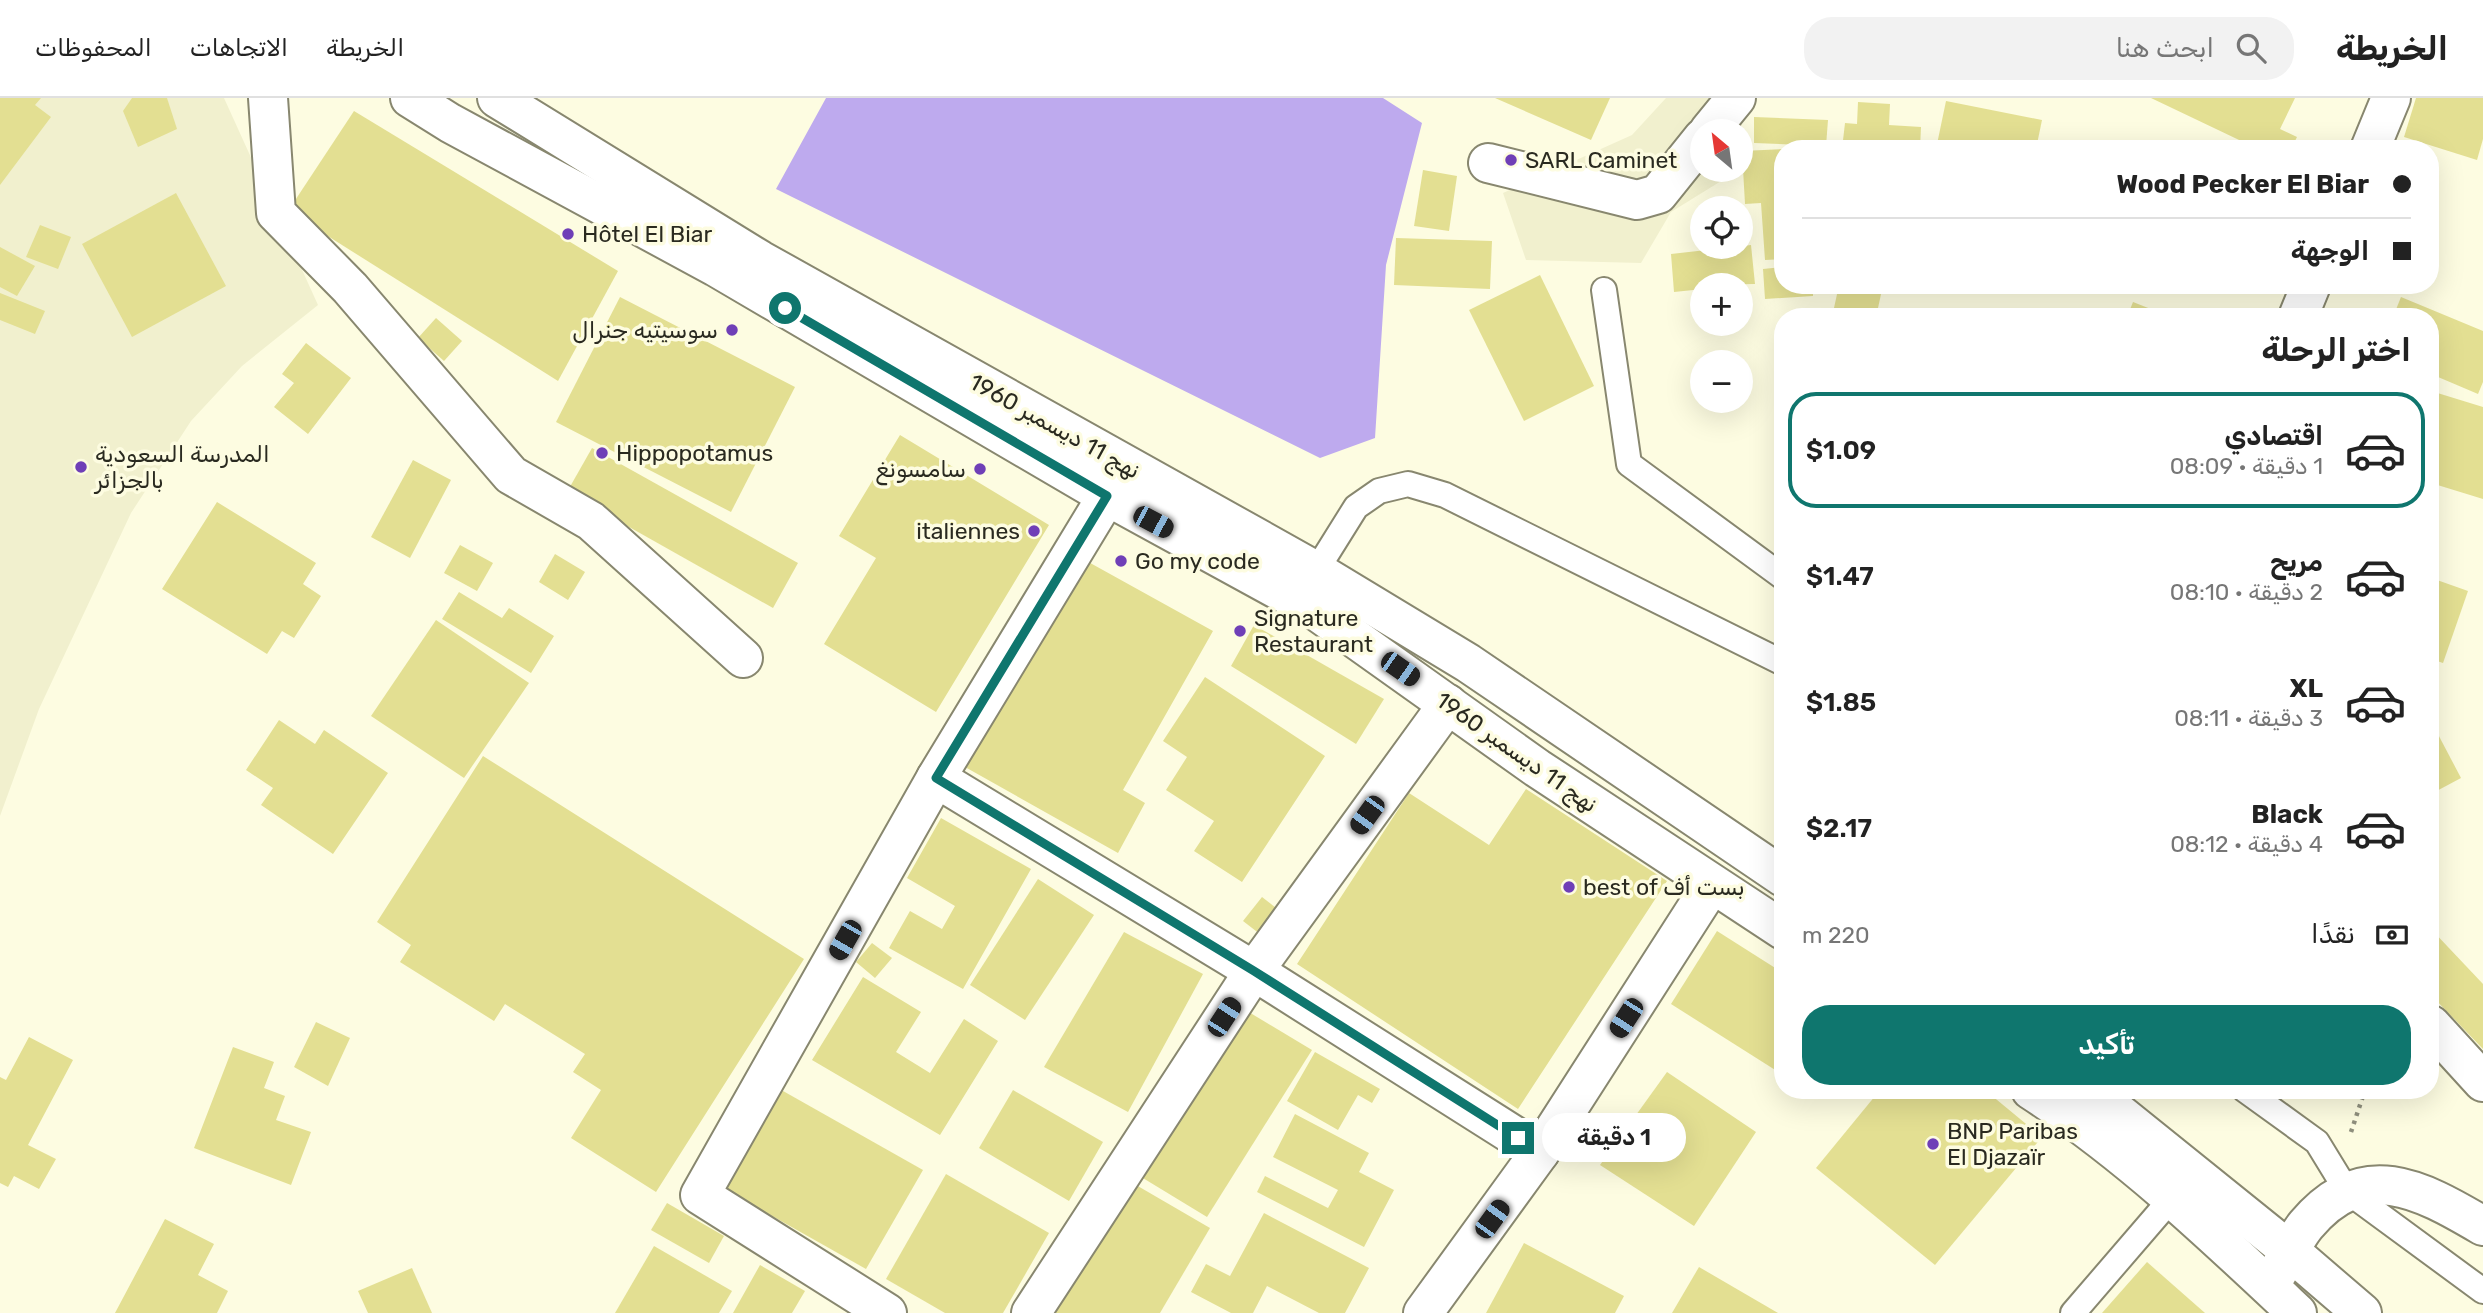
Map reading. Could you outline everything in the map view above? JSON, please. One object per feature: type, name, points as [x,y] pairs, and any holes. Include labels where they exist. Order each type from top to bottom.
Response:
[{"type":"street","points":[[268,98],[276,213],[350,288],[511,474],[591,520],[743,658]]},
{"type":"street","name":"نهج 11 ديسمبر 1960","points":[[410,98],[450,124],[716,267],[1107,496],[1315,610],[1537,768],[1774,924]]},
{"type":"street","name":"نهج 11 ديسمبر 1960","points":[[498,98],[760,260],[1316,571],[1468,663],[1774,871]]},
{"type":"street","points":[[1719,119],[1736,98]]},
{"type":"street","points":[[2374,140],[2391,98]]},
{"type":"street","points":[[1488,163],[1637,200],[1658,194],[1690,154]]},
{"type":"street","points":[[887,1313],[700,1195],[936,778],[1107,496]]},
{"type":"street","points":[[1031,1313],[1254,971],[1448,704]]},
{"type":"street","points":[[936,778],[1254,971],[1540,1152]]},
{"type":"street","points":[[1423,1313],[1540,1152],[1712,884]]},
{"type":"street","points":[[2439,1033],[2483,1082]]},
{"type":"street","points":[[2045,1099],[2172,1198],[2275,1300],[2297,1313]]},
{"type":"street","points":[[2101,1099],[2291,1252],[2362,1313]]},
{"type":"street","points":[[2275,1300],[2291,1252],[2305,1227],[2325,1207],[2347,1191],[2378,1185],[2405,1188],[2435,1198],[2483,1226]]},
{"type":"lane","points":[[1604,290],[1629,464],[1774,571]]},
{"type":"lane","points":[[1316,571],[1356,507],[1379,491],[1408,484],[1457,501],[1774,659]]},
{"type":"lane","points":[[2257,1099],[2317,1142],[2347,1191],[2483,1292]]},
{"type":"lane","points":[[2073,1313],[2172,1198]]},
{"type":"shaded area","name":"المدرسة السعودية بالجزائر","points":[[0,98],[224,98],[318,305],[242,366],[191,421],[131,513],[39,709],[0,816]]},
{"type":"shaded area","points":[[826,98],[1383,98],[1422,123],[1386,265],[1375,438],[1320,458],[776,189]]},
{"type":"shaded area","points":[[1666,98],[1749,98],[1743,119],[1690,119],[1690,182],[1720,182],[1697,196],[1690,196],[1690,200],[1671,212],[1641,263],[1526,260],[1503,193],[1632,135]]},
{"type":"building","points":[[0,98],[41,98],[35,105],[51,117],[0,185]]},
{"type":"building","points":[[132,98],[167,98],[177,129],[138,147],[123,111]]},
{"type":"building","points":[[1495,98],[1610,98],[1591,140]]},
{"type":"building","points":[[2151,98],[2295,98],[2280,129],[2297,137],[2296,140],[2239,140]]},
{"type":"building","points":[[2416,98],[2483,98],[2483,139],[2477,160],[2439,148],[2439,140],[2414,140],[2404,137]]},
{"type":"building","points":[[1946,101],[2042,120],[2038,140],[1938,140]]},
{"type":"building","points":[[1858,102],[1890,104],[1889,125],[1921,127],[1920,140],[1843,140],[1845,123],[1857,124]]},
{"type":"building","points":[[354,111],[618,271],[558,381],[288,211]]},
{"type":"building","points":[[1754,117],[1828,120],[1826,140],[1774,140],[1774,144],[1754,143]]},
{"type":"building","points":[[1774,149],[1774,260],[1765,260],[1761,203],[1753,204],[1753,196],[1745,196],[1744,182],[1754,182],[1754,150]]},
{"type":"building","points":[[1423,170],[1457,176],[1449,231],[1414,226]]},
{"type":"building","points":[[176,193],[226,286],[132,337],[82,244]]},
{"type":"building","points":[[40,225],[71,237],[58,269],[26,257]]},
{"type":"building","points":[[1396,238],[1492,241],[1490,289],[1394,285]]},
{"type":"building","points":[[0,247],[35,266],[17,296],[0,287]]},
{"type":"building","points":[[1690,252],[1690,259],[1752,259],[1755,284],[1753,273],[1690,273],[1690,290],[1674,292],[1671,254]]},
{"type":"building","points":[[1774,268],[1774,294],[1813,296],[1765,299],[1763,269]]},
{"type":"building","points":[[1540,275],[1594,386],[1524,421],[1469,310]]},
{"type":"building","points":[[0,293],[45,311],[35,334],[0,320]]},
{"type":"building","points":[[1837,294],[1881,294],[1878,308],[1834,308]]},
{"type":"building","points":[[620,297],[795,387],[731,512],[556,422]]},
{"type":"building","points":[[2401,297],[2428,308],[2397,308]]},
{"type":"building","points":[[2133,302],[2148,308],[2131,308]]},
{"type":"building","points":[[2439,313],[2483,331],[2483,382],[2478,394],[2439,377]]},
{"type":"building","points":[[436,318],[462,341],[444,361],[418,338]]},
{"type":"building","points":[[306,343],[351,378],[308,434],[274,407],[294,383],[282,374]]},
{"type":"building","points":[[2439,393],[2483,407],[2483,499],[2439,485]]},
{"type":"building","points":[[900,435],[1049,525],[936,712],[824,644],[876,558],[839,536]]},
{"type":"building","points":[[592,448],[798,563],[773,608],[567,492]]},
{"type":"building","points":[[413,460],[451,480],[410,558],[371,537]]},
{"type":"building","points":[[217,502],[316,563],[303,584],[321,596],[294,638],[282,631],[267,654],[162,589]]},
{"type":"building","points":[[460,545],[493,563],[477,591],[444,573]]},
{"type":"building","points":[[555,554],[585,572],[568,600],[539,582]]},
{"type":"building","points":[[1083,559],[1213,631],[1123,790],[1145,803],[1118,853],[965,767]]},
{"type":"building","points":[[2439,581],[2468,591],[2443,663],[2439,662]]},
{"type":"building","points":[[459,592],[502,618],[509,608],[554,636],[531,673],[442,619]]},
{"type":"building","points":[[436,620],[529,683],[464,778],[371,716]]},
{"type":"building","points":[[1254,625],[1384,699],[1356,744],[1231,666]]},
{"type":"building","points":[[1205,677],[1325,756],[1242,882],[1194,851],[1214,821],[1166,790],[1187,757],[1163,741]]},
{"type":"building","points":[[279,720],[315,744],[324,730],[388,773],[333,854],[261,805],[273,788],[246,770]]},
{"type":"building","points":[[2439,736],[2461,778],[2439,790]]},
{"type":"building","points":[[483,756],[804,959],[656,1192],[571,1138],[601,1090],[573,1072],[585,1054],[505,1004],[494,1021],[400,962],[411,945],[377,922]]},
{"type":"building","points":[[1526,789],[1667,881],[1518,1109],[1297,964],[1409,793],[1489,845]]},
{"type":"building","points":[[941,818],[1031,869],[963,989],[889,948],[910,911],[942,929],[955,906],[907,878]]},
{"type":"building","points":[[1038,879],[1094,915],[1025,1020],[970,985]]},
{"type":"building","points":[[1262,897],[1284,914],[1265,938],[1243,921]]},
{"type":"building","points":[[1717,931],[1774,967],[1774,1069],[1671,1004]]},
{"type":"building","points":[[1124,932],[1203,974],[1128,1112],[1044,1067]]},
{"type":"building","points":[[2439,937],[2483,984],[2483,1049],[2439,1003]]},
{"type":"building","points":[[872,943],[892,958],[875,978],[856,962]]},
{"type":"building","points":[[863,977],[921,1012],[896,1052],[930,1073],[964,1019],[998,1041],[940,1135],[812,1060]]},
{"type":"building","points":[[1237,1005],[1312,1050],[1207,1217],[1133,1172]]},
{"type":"building","points":[[316,1022],[350,1038],[328,1086],[294,1067]]},
{"type":"building","points":[[29,1037],[73,1060],[28,1145],[56,1159],[39,1189],[14,1176],[8,1187],[0,1183],[0,1077],[6,1080]]},
{"type":"building","points":[[233,1047],[274,1062],[264,1088],[285,1096],[276,1120],[311,1132],[291,1185],[194,1148]]},
{"type":"building","points":[[1315,1052],[1380,1089],[1372,1103],[1358,1095],[1338,1130],[1287,1101]]},
{"type":"building","points":[[1667,1072],[1756,1132],[1694,1226],[1600,1165]]},
{"type":"building","points":[[776,1087],[923,1170],[866,1269],[719,1186]]},
{"type":"building","points":[[1013,1090],[1103,1142],[1069,1201],[979,1148]]},
{"type":"building","points":[[1873,1099],[1996,1099],[2042,1137],[1935,1265],[1816,1168]]},
{"type":"building","points":[[1295,1114],[1369,1153],[1359,1172],[1394,1190],[1364,1247],[1257,1192],[1265,1176],[1328,1208],[1338,1190],[1273,1157]]},
{"type":"building","points":[[946,1174],[1049,1233],[1003,1313],[945,1313],[886,1279]]},
{"type":"building","points":[[1124,1178],[1210,1228],[1160,1313],[1044,1313]]},
{"type":"building","points":[[667,1203],[724,1236],[709,1263],[651,1230]]},
{"type":"building","points":[[1264,1213],[1369,1268],[1345,1313],[1319,1313],[1267,1286],[1253,1313],[1231,1313],[1191,1292],[1206,1264],[1230,1276]]},
{"type":"building","points":[[165,1219],[214,1244],[198,1275],[228,1291],[217,1313],[115,1313]]},
{"type":"building","points":[[1524,1243],[1624,1296],[1615,1313],[1486,1313]]},
{"type":"building","points":[[654,1246],[732,1291],[719,1313],[615,1313]]},
{"type":"building","points":[[2147,1262],[2205,1313],[2102,1313]]},
{"type":"building","points":[[760,1265],[805,1291],[792,1313],[733,1313]]},
{"type":"building","points":[[1699,1267],[1778,1313],[1672,1313]]},
{"type":"building","points":[[412,1268],[432,1313],[368,1313],[358,1291]]},
{"type":"place","name":"SARL Caminet","points":[[1511,160]]},
{"type":"place","name":"Hôtel El Biar","points":[[568,234]]},
{"type":"place","name":"سوسيتيه جنرال","points":[[732,330]]},
{"type":"place","name":"Hippopotamus","points":[[602,453]]},
{"type":"place","name":"المدرسة السعودية بالجزائر","points":[[81,467]]},
{"type":"place","name":"سامسونغ","points":[[980,469]]},
{"type":"place","name":"italiennes","points":[[1034,531]]},
{"type":"place","name":"Go my code","points":[[1121,561]]},
{"type":"place","name":"Signature Restaurant","points":[[1240,631]]},
{"type":"place","name":"best of بست أف","points":[[1569,887]]},
{"type":"place","name":"BNP Paribas El Djazaïr","points":[[1933,1144]]},
{"type":"route","points":[[785,308],[1107,496],[936,778],[1254,971],[1518,1138]]}]
